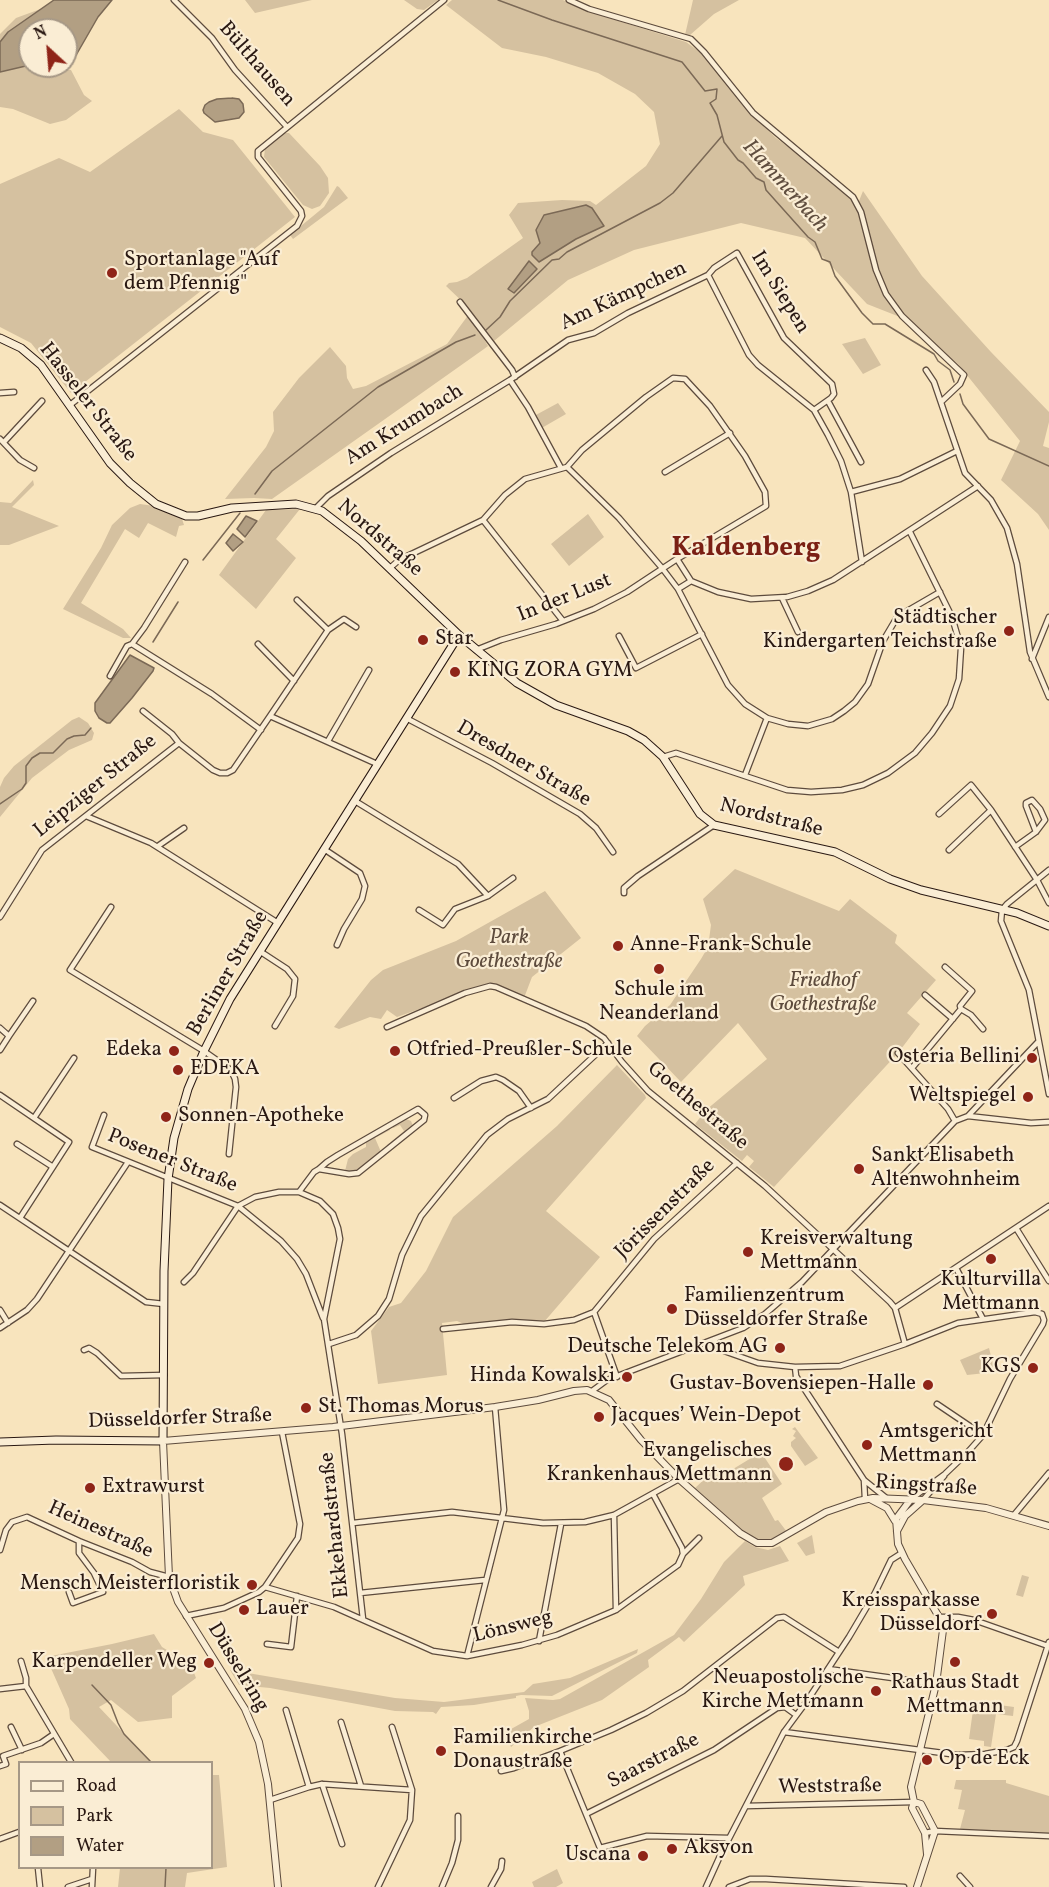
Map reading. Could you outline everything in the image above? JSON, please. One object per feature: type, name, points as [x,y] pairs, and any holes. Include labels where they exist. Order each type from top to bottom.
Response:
[{"type":"main road","name":"Hasseler Straße","points":[[0,338],[11,342],[41,365],[95,443],[120,473],[147,498],[166,510],[192,517],[232,508],[296,504],[316,508]]},
{"type":"main road","name":"Nordstraße","points":[[316,508],[342,525],[459,635],[517,683],[537,696],[628,730],[644,740],[663,757],[700,814],[714,825],[835,852],[890,879],[921,890],[1033,918],[1049,926]]},
{"type":"main road","name":"Berliner Straße","points":[[163,1441],[168,1179],[172,1146],[188,1089],[230,999],[459,635]]},
{"type":"main road","name":"Düsseldorfer Straße","points":[[0,1442],[163,1441]]},
{"type":"street","name":"Bülthausen","points":[[174,0],[212,38],[235,70],[287,127]]},
{"type":"street","points":[[70,405],[297,226],[302,216],[301,211],[257,154],[261,148],[444,0]]},
{"type":"street","points":[[569,0],[589,9],[691,39],[753,113],[853,197],[861,212],[876,270],[886,294],[902,316],[964,375],[963,381],[941,402]]},
{"type":"street","name":"Im Siepen","points":[[708,275],[714,268],[737,253],[784,338],[832,384],[834,394],[828,401],[861,462]]},
{"type":"street","name":"Am Kämpchen","points":[[513,379],[568,340],[594,333],[628,313],[708,275],[749,355],[758,365],[814,410],[841,461],[851,492],[862,562]]},
{"type":"street","points":[[460,302],[512,370],[513,379],[528,407],[564,467],[619,518],[662,568],[678,589],[728,685],[745,704],[767,718],[788,724],[808,726],[832,719],[844,711],[855,702],[868,684],[883,641],[896,619],[917,604],[940,592]]},
{"type":"street","points":[[926,370],[934,382],[965,473],[997,508],[1010,537],[1017,564],[1029,647],[1049,697]]},
{"type":"street","points":[[390,568],[399,560],[483,520],[505,495],[525,479],[564,467],[646,396],[673,378],[685,379],[730,433],[665,472]]},
{"type":"street","name":"Am Krumbach","points":[[316,508],[328,496],[409,441],[513,379]]},
{"type":"street","points":[[0,393],[14,392]]},
{"type":"street","points":[[34,468],[20,460],[2,441],[42,401]]},
{"type":"street","points":[[814,410],[828,401]]},
{"type":"street","name":"In der Lust","points":[[476,650],[594,609],[627,592],[676,559],[766,506],[765,492],[730,433]]},
{"type":"street","points":[[851,492],[900,479],[957,451]]},
{"type":"street","points":[[676,559],[691,581],[736,597],[782,598],[826,583],[910,532],[978,486]]},
{"type":"street","points":[[483,520],[563,621]]},
{"type":"street","points":[[663,757],[676,753],[787,790],[811,792],[842,790],[863,784],[888,773],[915,753],[940,722],[952,699],[959,679],[961,658],[959,639],[952,617],[910,532]]},
{"type":"street","points":[[110,676],[184,562]]},
{"type":"street","points":[[678,589],[691,581]]},
{"type":"street","points":[[782,598],[798,632]]},
{"type":"street","points":[[297,600],[328,630],[344,619],[356,627]]},
{"type":"street","points":[[1032,659],[1049,617]]},
{"type":"street","name":"Leipziger Straße","points":[[0,916],[42,850],[179,742],[213,770],[227,773],[233,770],[328,630]]},
{"type":"street","points":[[619,636],[636,668],[702,634]]},
{"type":"street","points":[[132,644],[212,694],[261,730]]},
{"type":"street","points":[[258,644],[294,681]]},
{"type":"street","points":[[328,741],[369,670]]},
{"type":"street","points":[[144,711],[179,742]]},
{"type":"street","points":[[270,716],[377,764]]},
{"type":"street","name":"Dresdner Straße","points":[[406,718],[492,763],[580,814],[596,828],[613,852]]},
{"type":"street","points":[[745,775],[767,718]]},
{"type":"street","points":[[939,814],[971,785],[991,810],[1037,880],[1049,903]]},
{"type":"street","points":[[1015,847],[1036,832],[1045,820],[1040,808],[1032,800],[1026,803],[1026,806],[1036,832]]},
{"type":"street","points":[[355,801],[458,864],[488,896]]},
{"type":"street","points":[[948,850],[991,810]]},
{"type":"street","points":[[86,816],[158,846],[278,923]]},
{"type":"street","points":[[624,893],[624,888],[638,876],[714,825]]},
{"type":"street","points":[[158,846],[184,828]]},
{"type":"street","points":[[324,849],[360,873],[366,886],[362,899],[337,945]]},
{"type":"street","points":[[1049,870],[1012,899],[1002,910],[1000,921],[1029,990],[1049,1094]]},
{"type":"street","points":[[419,910],[443,925],[456,909],[488,896],[513,878]]},
{"type":"street","points":[[111,907],[70,970],[225,1065],[236,1079],[229,1154]]},
{"type":"street","points":[[261,952],[287,969],[295,979],[292,996],[275,1026]]},
{"type":"street","points":[[912,1068],[961,1009],[960,1006],[972,991],[945,967]]},
{"type":"street","name":"Goethestraße","points":[[387,1027],[465,993],[496,987],[598,1033],[648,1091],[737,1163],[834,1248],[890,1302],[905,1344]]},
{"type":"street","points":[[925,995],[953,1019]]},
{"type":"street","points":[[0,1050],[33,1001]]},
{"type":"street","points":[[961,1009],[971,1015],[982,1029]]},
{"type":"street","points":[[0,1028],[9,1036]]},
{"type":"street","points":[[968,1116],[1038,1042]]},
{"type":"street","points":[[329,1344],[350,1338],[366,1329],[378,1316],[389,1299],[402,1255],[416,1225],[429,1204],[492,1130],[508,1119],[548,1099],[608,1043]]},
{"type":"street","points":[[898,1053],[955,1120]]},
{"type":"street","points":[[34,1118],[74,1058]]},
{"type":"street","points":[[454,1098],[481,1081],[496,1077],[519,1091],[531,1108]]},
{"type":"street","points":[[0,1095],[69,1142],[20,1218]]},
{"type":"street","points":[[299,1192],[306,1180],[319,1169],[338,1155],[417,1109],[425,1115],[424,1120],[358,1173],[349,1174],[319,1169]]},
{"type":"street","name":"Posener Straße","points":[[104,1115],[92,1147],[238,1206],[280,1241],[297,1259],[306,1274],[324,1319]]},
{"type":"street","name":"Düsseldorfer Straße","points":[[163,1441],[341,1426],[495,1407],[574,1391],[591,1391],[602,1383],[748,1325],[765,1314],[802,1282],[955,1120],[968,1116],[1031,1124],[1049,1122]]},
{"type":"street","points":[[17,1144],[53,1167]]},
{"type":"street","points":[[0,1328],[27,1310],[38,1299],[128,1162]]},
{"type":"street","name":"Jörissenstraße","points":[[594,1312],[654,1239],[737,1163]]},
{"type":"street","points":[[184,1281],[193,1273],[238,1206],[260,1195],[299,1192],[317,1198],[327,1206],[339,1230],[340,1239],[324,1319]]},
{"type":"street","points":[[0,1205],[146,1302],[164,1304]]},
{"type":"street","points":[[894,1308],[1049,1206]]},
{"type":"street","points":[[1016,1228],[1049,1281]]},
{"type":"street","points":[[956,1268],[983,1319]]},
{"type":"street","points":[[0,1310],[8,1323]]},
{"type":"street","points":[[443,1329],[512,1322],[544,1324],[574,1320],[594,1312],[617,1377]]},
{"type":"street","points":[[714,1340],[724,1351],[752,1362],[795,1366],[844,1365],[954,1324],[1035,1312],[1044,1313],[1043,1324],[1010,1379],[983,1435],[923,1500],[905,1516],[897,1535]]},
{"type":"street","name":"Ekkehardstraße","points":[[324,1319],[341,1426],[363,1619]]},
{"type":"street","points":[[84,1350],[89,1348],[97,1353],[121,1376],[164,1375]]},
{"type":"street","points":[[795,1366],[796,1376],[864,1480],[877,1493],[885,1497]]},
{"type":"street","points":[[353,1523],[446,1512],[561,1524],[585,1522],[614,1515],[680,1479],[641,1440],[614,1404],[606,1397],[591,1391]]},
{"type":"street","points":[[937,1404],[983,1435]]},
{"type":"street","points":[[467,1656],[504,1510],[495,1407]]},
{"type":"street","points":[[186,1616],[229,1606],[259,1592],[265,1587],[298,1538],[301,1528],[282,1432]]},
{"type":"street","name":"Düsselring","points":[[163,1441],[169,1577],[186,1616],[246,1709],[259,1742],[270,1800],[278,1887]]},
{"type":"street","points":[[1014,1515],[1049,1473]]},
{"type":"street","points":[[895,1522],[901,1510],[911,1499],[945,1474]]},
{"type":"street","name":"Ringstraße","points":[[680,1479],[745,1537],[763,1544],[772,1543],[826,1512],[867,1499],[885,1497],[986,1508],[1049,1526]]},
{"type":"street","points":[[864,1480],[867,1499],[887,1508],[895,1522],[902,1553],[939,1617],[943,1633],[936,1684],[911,1787],[914,1802],[912,1808],[925,1833],[927,1854]]},
{"type":"street","points":[[653,1494],[683,1554]]},
{"type":"street","points":[[614,1515],[616,1610]]},
{"type":"street","name":"Heinestraße","points":[[0,1550],[6,1530],[12,1522],[27,1517],[161,1576],[169,1577]]},
{"type":"street","points":[[539,1641],[561,1524]]},
{"type":"street","name":"Lönsweg","points":[[265,1587],[334,1607],[433,1651],[467,1656],[539,1641],[616,1610],[674,1570],[683,1554],[699,1538]]},
{"type":"street","points":[[69,1592],[73,1603],[103,1592],[94,1573],[78,1553],[79,1541]]},
{"type":"street","points":[[706,1887],[784,1732],[839,1652],[875,1593],[891,1560],[902,1553]]},
{"type":"street","points":[[360,1593],[485,1580]]},
{"type":"street","points":[[267,1644],[291,1647],[297,1596]]},
{"type":"street","points":[[501,1771],[560,1751],[622,1725],[683,1691],[777,1618],[784,1617],[839,1652]]},
{"type":"street","points":[[784,1732],[973,1755],[1014,1747],[1048,1644],[974,1620],[939,1617]]},
{"type":"street","points":[[21,1661],[26,1686],[70,1761]]},
{"type":"street","points":[[828,1669],[936,1684]]},
{"type":"street","points":[[0,1689],[26,1686]]},
{"type":"street","name":"Saarstraße","points":[[586,1814],[714,1750],[777,1708],[785,1707],[796,1715]]},
{"type":"street","points":[[286,1710],[309,1787]]},
{"type":"street","points":[[341,1722],[361,1786]]},
{"type":"street","points":[[11,1727],[22,1750]]},
{"type":"street","points":[[378,1887],[410,1820],[412,1790],[392,1727]]},
{"type":"street","points":[[0,1766],[6,1764],[2,1757],[41,1743],[54,1734]]},
{"type":"street","points":[[560,1751],[600,1848],[647,1836],[729,1838]]},
{"type":"street","points":[[270,1800],[322,1784],[412,1790]]},
{"type":"street","points":[[322,1784],[342,1844]]},
{"type":"street","points":[[914,1802],[921,1804],[935,1831],[917,1887]]},
{"type":"street","name":"Weststraße","points":[[746,1806],[914,1802]]},
{"type":"street","points":[[442,1887],[458,1840],[458,1816]]},
{"type":"street","points":[[925,1833],[935,1831],[1049,1836]]},
{"type":"street","points":[[0,1839],[18,1832]]},
{"type":"street","points":[[491,1887],[501,1869],[502,1861]]},
{"type":"street","points":[[38,1869],[40,1887]]},
{"type":"street","points":[[92,1887],[93,1869]]},
{"type":"street","points":[[960,1876],[970,1887]]},
{"type":"street","points":[[68,1887],[92,1879]]},
{"type":"street","points":[[729,1887],[750,1879],[766,1879],[904,1887]]},
{"type":"green space","points":[[245,0],[312,0],[255,13]]},
{"type":"green space","points":[[404,0],[438,0],[424,10],[417,9]]},
{"type":"green space","points":[[452,0],[563,0],[590,12],[686,42],[704,55],[749,112],[776,138],[801,156],[852,200],[859,201],[863,191],[922,276],[1049,412],[1043,446],[1049,448],[1049,530],[1038,514],[1001,480],[1020,441],[958,364],[900,317],[867,304],[805,238],[741,223],[634,250],[568,280],[494,341],[467,306],[446,286],[467,278],[523,238],[509,215],[518,203],[562,200],[590,201],[596,205],[646,166],[660,144],[654,112],[635,94],[598,73],[546,57],[502,48],[446,5]]},
{"type":"green space","points":[[693,0],[739,0],[714,14],[690,35],[685,35]]},
{"type":"green space","points":[[46,7],[29,18],[18,18],[18,25],[8,32],[0,42],[0,34],[16,18]]},
{"type":"green space","points":[[18,68],[18,78],[75,78],[84,95],[92,101],[66,120],[50,124],[13,109],[0,107],[0,72]]},
{"type":"green space","name":"Sportanlage \"Auf dem Pfennig\"","points":[[179,109],[203,132],[233,140],[295,217],[71,393],[31,343],[0,327],[0,184],[59,158],[90,172]]},
{"type":"green space","points":[[283,133],[289,133],[320,166],[328,178],[329,193],[320,206],[312,209],[303,205],[264,157],[265,149]]},
{"type":"green space","points":[[337,186],[348,198],[293,239],[290,235],[324,207]]},
{"type":"green space","points":[[469,314],[488,346],[272,499],[225,499],[266,447],[274,431],[273,412],[299,378],[330,347],[346,366],[347,378],[353,389],[366,386],[447,344]]},
{"type":"green space","points":[[865,338],[881,365],[863,374],[842,344]]},
{"type":"green space","points":[[558,403],[566,414],[540,429],[534,416]]},
{"type":"green space","points":[[33,480],[34,485],[12,507],[59,526],[9,545],[0,545],[0,502],[11,503]]},
{"type":"green space","points":[[140,504],[154,506],[182,519],[184,525],[179,526],[176,537],[148,523],[139,538],[125,529],[81,603],[123,629],[131,638],[123,638],[63,609],[101,548],[112,525],[130,508]]},
{"type":"green space","points":[[300,509],[276,539],[296,558],[256,609],[219,575],[266,510]]},
{"type":"green space","points":[[588,514],[604,537],[569,566],[551,544]]},
{"type":"green space","points":[[79,717],[88,723],[94,733],[92,740],[69,750],[32,778],[0,817],[0,787],[4,778],[14,766],[72,720]]},
{"type":"green space","name":"Friedhof Goethestraße","points":[[735,869],[839,911],[850,899],[897,935],[895,943],[936,980],[907,1013],[920,1024],[898,1053],[774,1187],[749,1167],[754,1161],[747,1155],[742,1161],[695,1124],[706,1110],[767,1059],[738,1023],[681,1082],[637,1036],[645,1026],[670,1005],[701,959],[708,947],[711,925],[703,899]]},
{"type":"green space","name":"Park Goethestraße","points":[[545,891],[581,938],[532,977],[524,998],[490,984],[397,1017],[387,1010],[381,1019],[370,1017],[339,1029],[334,1027],[371,980],[383,970],[456,941]]},
{"type":"green space","points":[[617,1065],[646,1098],[546,1211],[600,1257],[544,1322],[514,1320],[464,1324],[457,1321],[442,1323],[447,1375],[378,1384],[371,1331],[389,1307],[401,1303],[426,1271],[453,1217],[557,1126]]},
{"type":"green space","points":[[406,1119],[411,1121],[413,1126],[388,1146],[404,1131],[400,1125],[393,1128],[392,1126]]},
{"type":"green space","points":[[389,1128],[390,1130],[375,1138],[381,1152],[356,1171],[345,1171],[348,1159],[366,1147],[366,1141]]},
{"type":"green space","points":[[989,1348],[995,1372],[967,1375],[960,1360]]},
{"type":"green space","points":[[795,1427],[818,1458],[805,1466],[791,1446],[791,1442],[796,1438],[793,1436],[796,1431],[792,1429]]},
{"type":"green space","points":[[761,1452],[782,1484],[762,1498],[775,1521],[778,1520],[787,1532],[768,1541],[755,1540],[746,1535],[694,1489],[711,1473],[720,1477]]},
{"type":"green space","points":[[812,1535],[815,1553],[806,1556],[797,1543]]},
{"type":"green space","points":[[745,1541],[755,1547],[768,1550],[780,1546],[789,1561],[743,1576],[745,1585],[684,1642],[679,1637],[648,1660],[649,1667],[602,1700],[534,1727],[511,1747],[504,1733],[529,1719],[525,1698],[560,1699],[674,1635],[701,1599],[724,1562]]},
{"type":"green space","points":[[1022,1575],[1029,1577],[1023,1597],[1016,1595]]},
{"type":"green space","points":[[154,1634],[162,1647],[191,1665],[196,1678],[172,1696],[172,1718],[138,1722],[111,1700],[99,1707],[150,1761],[110,1761],[70,1719],[69,1709],[46,1657]]},
{"type":"green space","points":[[638,1649],[637,1653],[552,1696],[521,1695],[516,1698],[474,1705],[441,1707],[436,1714],[395,1711],[270,1688],[239,1685],[230,1670],[395,1698],[444,1702],[524,1692],[533,1684],[570,1678]]},
{"type":"green space","points":[[977,1702],[1014,1707],[1013,1716],[996,1714],[991,1747],[984,1746],[984,1741],[969,1739],[973,1710],[976,1710]]},
{"type":"green space","points":[[213,1775],[219,1775],[227,1867],[187,1873],[185,1887],[118,1887],[120,1869],[213,1869]]},
{"type":"green space","points":[[956,1780],[1006,1780],[1006,1783],[1049,1796],[1049,1833],[960,1829],[965,1810],[958,1809],[962,1790],[954,1789]]},
{"type":"green space","points":[[557,1869],[563,1883],[556,1887],[534,1887],[532,1882]]},
{"type":"water","points":[[54,0],[112,0],[98,17],[78,52],[78,18],[28,18]]},
{"type":"water","points":[[18,25],[18,68],[0,72],[0,42]]},
{"type":"water","points":[[239,99],[243,104],[244,112],[239,118],[215,122],[204,113],[205,105],[209,102]]},
{"type":"water","points":[[586,205],[592,208],[604,226],[576,239],[539,262],[532,252],[540,243],[536,230],[544,215]]},
{"type":"water","points":[[529,261],[537,269],[514,293],[508,289]]},
{"type":"water","points":[[246,516],[257,521],[245,537],[237,529]]},
{"type":"water","points":[[233,534],[243,542],[233,551],[226,543]]},
{"type":"water","points":[[130,655],[154,668],[153,671],[110,723],[107,723],[99,718],[95,711],[95,703]]},
{"type":"waterway","name":"Hammerbach","points":[[498,0],[682,62],[705,91],[717,89],[716,99],[710,103],[717,115],[724,142],[738,160],[756,178],[764,182],[766,190],[815,242],[822,259],[830,262],[835,276],[862,313],[873,324],[885,324],[934,354],[938,361],[950,370],[954,382]]},
{"type":"waterway","points":[[486,330],[500,317],[510,301],[552,260],[559,259],[567,252],[660,203],[673,193],[722,136]]},
{"type":"waterway","points":[[255,494],[272,471],[378,387],[456,342],[475,335]]},
{"type":"waterway","name":"Hammerbach","points":[[960,394],[963,404],[989,439],[1049,466]]},
{"type":"waterway","points":[[203,560],[240,513]]},
{"type":"waterway","points":[[153,642],[178,602]]},
{"type":"waterway","points":[[0,804],[22,789],[26,783],[26,766],[32,758],[40,753],[53,753],[67,739],[85,735],[91,728]]},
{"type":"waterway","points":[[92,1685],[111,1705],[124,1734],[150,1761]]},
{"type":"waterway","points":[[165,1887],[166,1869]]},
{"type":"place","name":"Sportanlage \"Auf dem Pfennig\"","points":[[112,273]]},
{"type":"place","name":"Städtischer Kindergarten Teichstraße","points":[[1009,631]]},
{"type":"place","name":"Star","points":[[423,640]]},
{"type":"place","name":"KING ZORA GYM","points":[[455,672]]},
{"type":"place","name":"Anne-Frank-Schule","points":[[618,946]]},
{"type":"place","name":"Schule im Neanderland","points":[[659,969]]},
{"type":"place","name":"Edeka","points":[[174,1051]]},
{"type":"place","name":"Otfried-Preußler-Schule","points":[[395,1051]]},
{"type":"place","name":"Osteria Bellini","points":[[1032,1058]]},
{"type":"place","name":"EDEKA","points":[[178,1070]]},
{"type":"place","name":"Weltspiegel","points":[[1028,1097]]},
{"type":"place","name":"Sonnen-Apotheke","points":[[166,1117]]},
{"type":"place","name":"Sankt Elisabeth Altenwohnheim","points":[[859,1169]]},
{"type":"place","name":"Kreisverwaltung Mettmann","points":[[748,1252]]},
{"type":"place","name":"Kulturvilla Mettmann","points":[[991,1259]]},
{"type":"place","name":"Familienzentrum Düsseldorfer Straße","points":[[672,1309]]},
{"type":"place","name":"Deutsche Telekom AG","points":[[780,1348]]},
{"type":"place","name":"KGS","points":[[1033,1368]]},
{"type":"place","name":"Hinda Kowalski","points":[[627,1377]]},
{"type":"place","name":"Gustav-Bovensiepen-Halle","points":[[928,1385]]},
{"type":"place","name":"St. Thomas Morus","points":[[306,1408]]},
{"type":"place","name":"Jacques’ Wein-Depot","points":[[599,1417]]},
{"type":"place","name":"Amtsgericht Mettmann","points":[[867,1445]]},
{"type":"place","name":"Evangelisches Krankenhaus Mettmann","points":[[786,1464]]},
{"type":"place","name":"Extrawurst","points":[[90,1488]]},
{"type":"place","name":"Mensch Meisterfloristik","points":[[252,1585]]},
{"type":"place","name":"Lauer","points":[[244,1610]]},
{"type":"place","name":"Kreissparkasse Düsseldorf","points":[[992,1614]]},
{"type":"place","name":"Rathaus Stadt Mettmann","points":[[955,1662]]},
{"type":"place","name":"Karpendeller Weg","points":[[209,1663]]},
{"type":"place","name":"Neuapostolische Kirche Mettmann","points":[[876,1691]]},
{"type":"place","name":"Familienkirche Donaustraße","points":[[441,1751]]},
{"type":"place","name":"Op de Eck","points":[[927,1760]]},
{"type":"place","name":"Aksyon","points":[[672,1849]]},
{"type":"place","name":"Uscana","points":[[643,1856]]},
{"type":"district","name":"Kaldenberg","points":[[746,550]]}]
